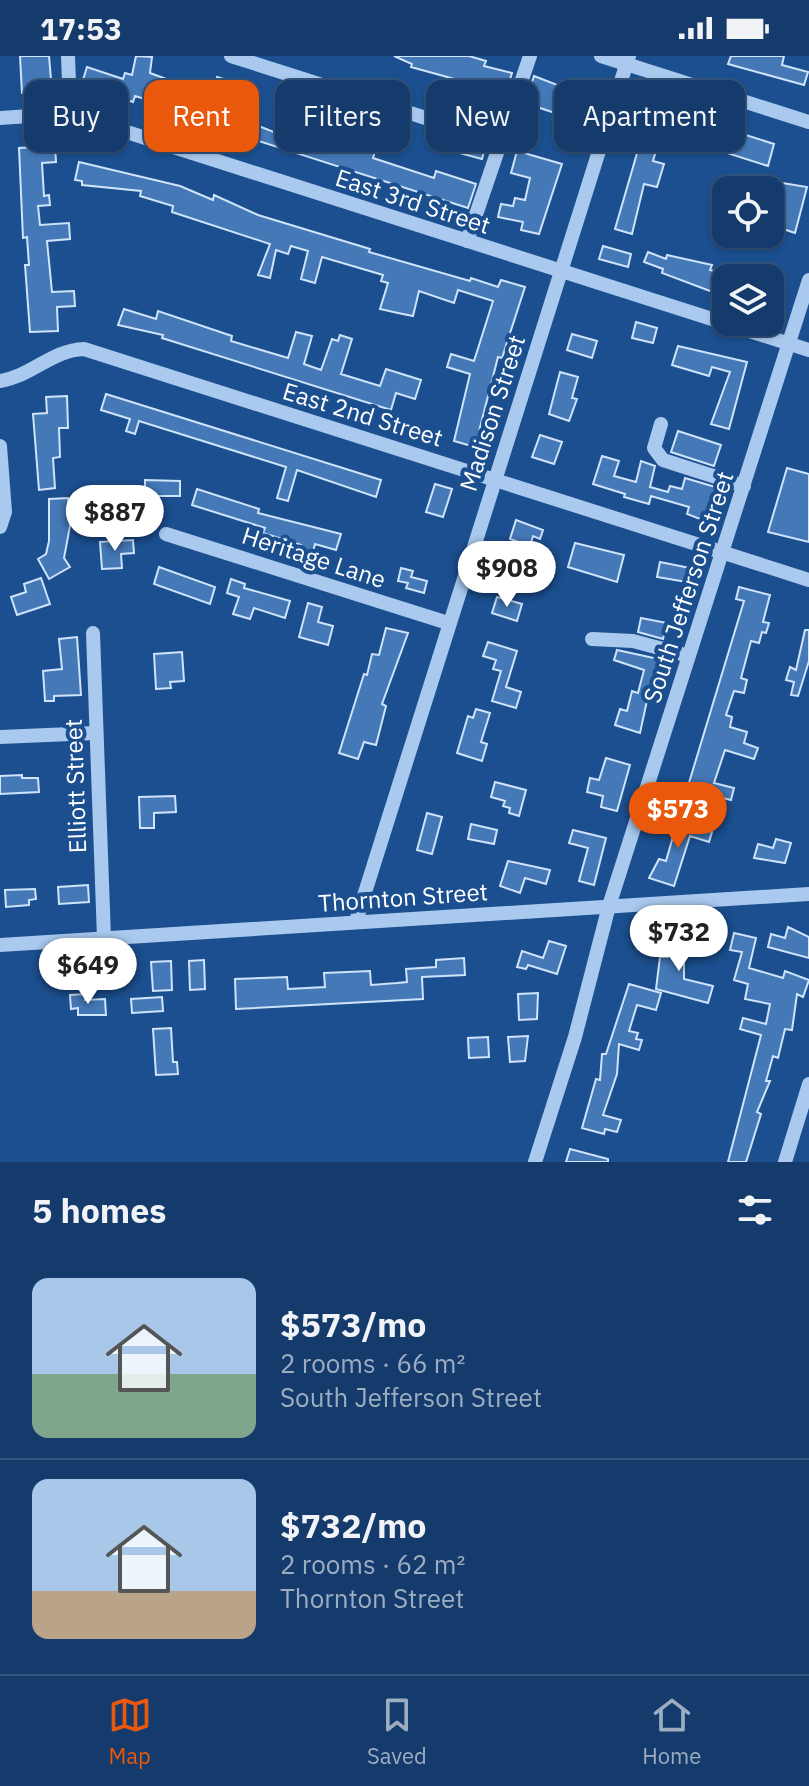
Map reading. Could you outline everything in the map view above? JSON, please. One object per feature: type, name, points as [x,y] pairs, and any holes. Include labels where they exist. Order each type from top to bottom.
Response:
[{"type":"street","points":[[68,56],[69,80]]},
{"type":"street","points":[[231,56],[426,118]]},
{"type":"street","points":[[522,80],[530,56]]},
{"type":"street","points":[[601,56],[627,60],[809,122]]},
{"type":"street","name":"Madison Street","points":[[356,921],[627,60]]},
{"type":"street","name":"East 3rd Street","points":[[0,118],[24,116]]},
{"type":"street","name":"East 3rd Street","points":[[128,132],[809,350]]},
{"type":"street","points":[[467,241],[498,152]]},
{"type":"street","name":"South Jefferson Street","points":[[535,1162],[575,1037],[609,906],[809,280]]},
{"type":"street","name":"East 2nd Street","points":[[0,381],[33,371],[65,349],[84,349],[809,580]]},
{"type":"street","points":[[661,424],[654,448],[663,460],[744,486]]},
{"type":"street","points":[[0,446],[5,512],[0,527]]},
{"type":"street","name":"Heritage Lane","points":[[166,534],[448,623]]},
{"type":"street","name":"Elliott Street","points":[[93,633],[104,938]]},
{"type":"street","points":[[592,639],[633,641],[689,656]]},
{"type":"street","points":[[0,737],[95,733]]},
{"type":"street","name":"Thornton Street","points":[[0,945],[809,894]]},
{"type":"street","points":[[785,1162],[809,1084]]},
{"type":"building","points":[[20,56],[49,56],[51,80],[24,80],[22,93]]},
{"type":"building","points":[[136,56],[152,57],[150,73],[169,80],[144,80],[144,99],[135,96],[133,102],[128,100],[128,80],[83,80],[87,67],[123,79],[125,73],[132,75]]},
{"type":"building","points":[[394,56],[469,56],[486,61],[484,66],[512,73],[510,80],[458,80],[411,67],[412,64]]},
{"type":"building","points":[[731,56],[784,56],[782,65],[808,72],[804,85],[728,64]]},
{"type":"building","points":[[534,76],[554,84],[554,113],[538,107],[538,80],[533,80]]},
{"type":"building","points":[[259,126],[275,133],[275,146],[259,141]]},
{"type":"building","points":[[745,135],[774,144],[768,166],[724,152],[745,152]]},
{"type":"building","points":[[19,148],[24,148],[24,152],[55,152],[56,162],[42,163],[44,196],[49,195],[50,205],[38,206],[40,225],[69,223],[70,239],[47,241],[52,292],[74,291],[75,306],[57,307],[58,331],[30,332],[25,265],[29,265],[27,237],[23,238]]},
{"type":"building","points":[[293,152],[375,152],[373,158],[434,178],[436,171],[476,184],[468,208]]},
{"type":"building","points":[[456,152],[484,152],[482,159]]},
{"type":"building","points":[[517,152],[562,164],[539,234],[521,230],[523,222],[498,217],[501,204],[513,206],[515,198],[525,200],[530,178],[511,173]]},
{"type":"building","points":[[637,152],[656,152],[653,161],[664,164],[657,187],[644,184],[632,234],[615,229]]},
{"type":"building","points":[[79,162],[180,186],[213,200],[214,195],[258,215],[470,281],[471,278],[498,287],[501,280],[525,287],[502,358],[498,357],[475,447],[454,441],[470,374],[447,367],[451,354],[474,361],[493,301],[458,290],[454,303],[419,291],[413,316],[380,309],[388,283],[381,281],[383,275],[322,257],[315,283],[301,279],[308,251],[291,246],[288,254],[276,250],[270,278],[258,275],[270,244],[172,212],[173,206],[140,196],[141,191],[82,185],[82,181],[75,180]]},
{"type":"building","points":[[784,183],[807,187],[795,233],[784,229]]},
{"type":"building","points":[[603,246],[631,254],[628,267],[599,259]]},
{"type":"building","points":[[648,252],[666,259],[667,255],[712,265],[712,292],[662,273],[663,269],[644,262]]},
{"type":"building","points":[[124,309],[156,319],[158,311],[232,336],[231,341],[288,358],[296,332],[312,336],[304,364],[321,370],[332,339],[338,341],[340,335],[352,339],[341,374],[380,386],[386,369],[421,380],[415,399],[396,393],[391,410],[162,338],[163,335],[118,325]]},
{"type":"building","points":[[636,322],[657,328],[653,343],[632,338]]},
{"type":"building","points":[[572,334],[597,341],[592,358],[567,350]]},
{"type":"building","points":[[678,346],[747,362],[729,429],[711,424],[730,372],[712,367],[709,376],[672,365]]},
{"type":"building","points":[[560,372],[578,377],[572,398],[577,399],[569,421],[549,414]]},
{"type":"building","points":[[106,394],[381,480],[376,497],[297,470],[288,501],[277,498],[286,467],[139,421],[135,434],[126,431],[130,419],[101,410]]},
{"type":"building","points":[[67,396],[68,428],[59,428],[60,457],[53,458],[55,488],[39,490],[33,414],[47,413],[46,397]]},
{"type":"building","points":[[678,431],[721,445],[714,466],[671,452]]},
{"type":"building","points":[[540,435],[562,442],[554,464],[532,457]]},
{"type":"building","points":[[602,456],[619,461],[614,476],[636,482],[641,461],[655,466],[650,487],[668,492],[670,486],[682,489],[685,478],[722,489],[720,498],[714,496],[705,521],[687,514],[689,507],[651,496],[649,504],[624,497],[625,494],[593,484]]},
{"type":"building","points":[[787,468],[809,474],[809,542],[768,532]]},
{"type":"building","points":[[145,480],[180,481],[180,496],[145,496]]},
{"type":"building","points":[[435,484],[452,489],[443,517],[426,512]]},
{"type":"building","points":[[123,489],[142,496],[130,526],[106,517],[112,502],[118,504]]},
{"type":"building","points":[[197,489],[259,509],[258,513],[341,534],[336,550],[315,544],[312,556],[299,552],[301,545],[263,533],[265,528],[192,505]]},
{"type":"building","points":[[68,498],[70,526],[64,558],[70,567],[49,579],[38,559],[46,554],[49,541],[49,499]]},
{"type":"building","points":[[516,520],[543,530],[540,539],[533,536],[530,546],[510,539]]},
{"type":"building","points":[[133,540],[134,553],[121,554],[122,568],[102,569],[100,542]]},
{"type":"building","points":[[575,543],[624,555],[617,582],[568,567]]},
{"type":"building","points":[[660,562],[690,568],[687,582],[657,577]]},
{"type":"building","points":[[159,567],[215,587],[210,604],[154,584]]},
{"type":"building","points":[[401,568],[413,571],[411,577],[427,581],[424,593],[406,588],[408,583],[398,581]]},
{"type":"building","points":[[41,578],[50,604],[17,615],[11,597],[26,592],[24,584]]},
{"type":"building","points":[[231,579],[245,584],[244,588],[290,601],[285,618],[254,608],[250,619],[233,614],[239,597],[227,593]]},
{"type":"building","points":[[739,587],[770,595],[763,622],[769,623],[766,633],[762,632],[759,643],[751,641],[741,678],[747,680],[744,693],[734,691],[726,715],[732,717],[730,727],[747,732],[744,743],[758,748],[754,759],[725,750],[714,783],[734,788],[731,800],[710,795],[707,803],[685,796],[744,601],[736,599]]},
{"type":"building","points":[[497,597],[522,604],[517,621],[492,613]]},
{"type":"building","points":[[308,603],[322,607],[318,622],[333,626],[328,645],[299,637]]},
{"type":"building","points":[[641,618],[667,623],[663,639],[638,632]]},
{"type":"building","points":[[386,628],[408,633],[382,704],[386,706],[376,745],[364,742],[358,759],[339,753],[364,674],[367,675],[372,654],[379,655]]},
{"type":"building","points":[[805,630],[809,630],[809,661],[798,696],[791,695],[794,682],[786,680],[790,667],[796,670]]},
{"type":"building","points":[[77,637],[81,695],[54,696],[54,701],[45,701],[43,671],[62,669],[59,639]]},
{"type":"building","points":[[488,642],[517,651],[506,687],[521,692],[516,708],[492,701],[501,671],[493,669],[496,660],[483,656]]},
{"type":"building","points":[[617,650],[663,660],[657,683],[651,682],[640,733],[615,725],[620,709],[627,711],[632,691],[638,693],[644,670],[614,660]]},
{"type":"building","points":[[182,652],[184,681],[170,682],[171,688],[156,689],[154,654]]},
{"type":"building","points":[[476,709],[490,713],[481,742],[487,744],[482,761],[457,753],[468,716],[473,718]]},
{"type":"building","points":[[606,758],[630,765],[617,811],[601,807],[603,796],[587,792],[590,778],[599,780]]},
{"type":"building","points":[[22,775],[22,778],[38,778],[39,792],[0,794],[0,776]]},
{"type":"building","points":[[495,782],[526,790],[519,816],[509,813],[510,808],[503,806],[505,801],[491,797]]},
{"type":"building","points":[[175,796],[176,812],[154,813],[154,828],[140,828],[139,797]]},
{"type":"building","points":[[680,812],[694,816],[691,826],[712,832],[709,842],[690,836],[674,886],[649,878],[659,859],[666,861]]},
{"type":"building","points":[[427,813],[442,817],[432,854],[417,850]]},
{"type":"building","points":[[471,824],[497,830],[494,844],[468,839]]},
{"type":"building","points":[[573,830],[606,838],[594,885],[579,881],[588,848],[569,843]]},
{"type":"building","points":[[776,839],[791,843],[785,863],[754,858],[758,844],[773,848]]},
{"type":"building","points":[[508,861],[550,870],[546,884],[525,878],[520,893],[500,886]]},
{"type":"building","points":[[88,885],[89,902],[59,904],[58,887]]},
{"type":"building","points":[[35,889],[36,899],[29,900],[29,905],[6,907],[5,890]]},
{"type":"building","points":[[788,927],[809,937],[809,958],[768,947],[771,934],[785,938]]},
{"type":"building","points":[[668,933],[684,933],[684,979],[713,986],[708,1003],[656,989],[660,957],[668,957]]},
{"type":"building","points":[[734,933],[756,938],[749,968],[783,978],[785,971],[809,980],[803,997],[797,994],[792,1030],[785,1029],[778,1058],[773,1056],[766,1081],[770,1081],[757,1112],[761,1114],[746,1162],[728,1162],[761,1035],[740,1029],[743,1018],[766,1024],[770,1004],[745,999],[748,984],[734,980],[742,952],[730,950]]},
{"type":"building","points":[[549,941],[566,946],[557,974],[528,965],[526,969],[517,967],[522,951],[543,958]]},
{"type":"building","points":[[464,958],[465,975],[422,977],[423,999],[236,1009],[235,979],[287,977],[288,989],[325,987],[324,973],[370,971],[371,985],[397,983],[407,982],[406,969],[436,967],[436,960]]},
{"type":"building","points":[[204,960],[205,989],[190,990],[189,961]]},
{"type":"building","points":[[171,961],[172,990],[153,991],[151,962]]},
{"type":"building","points":[[629,984],[661,993],[656,1010],[637,1005],[629,1031],[638,1033],[636,1039],[642,1040],[639,1050],[619,1044],[617,1074],[603,1115],[621,1120],[617,1132],[605,1129],[604,1134],[582,1128],[596,1079],[600,1080],[602,1054],[606,1054]]},
{"type":"building","points":[[538,993],[537,1019],[519,1020],[518,994]]},
{"type":"building","points":[[85,994],[85,1000],[105,999],[106,1015],[78,1015],[78,1008],[71,1009],[70,995]]},
{"type":"building","points":[[162,997],[163,1011],[132,1013],[131,999]]},
{"type":"building","points":[[171,1028],[173,1062],[177,1062],[178,1074],[156,1075],[153,1029]]},
{"type":"building","points":[[528,1036],[525,1061],[510,1062],[508,1037]]},
{"type":"building","points":[[488,1037],[489,1057],[469,1058],[468,1038]]},
{"type":"building","points":[[570,1149],[608,1159],[608,1162],[566,1162]]}]
